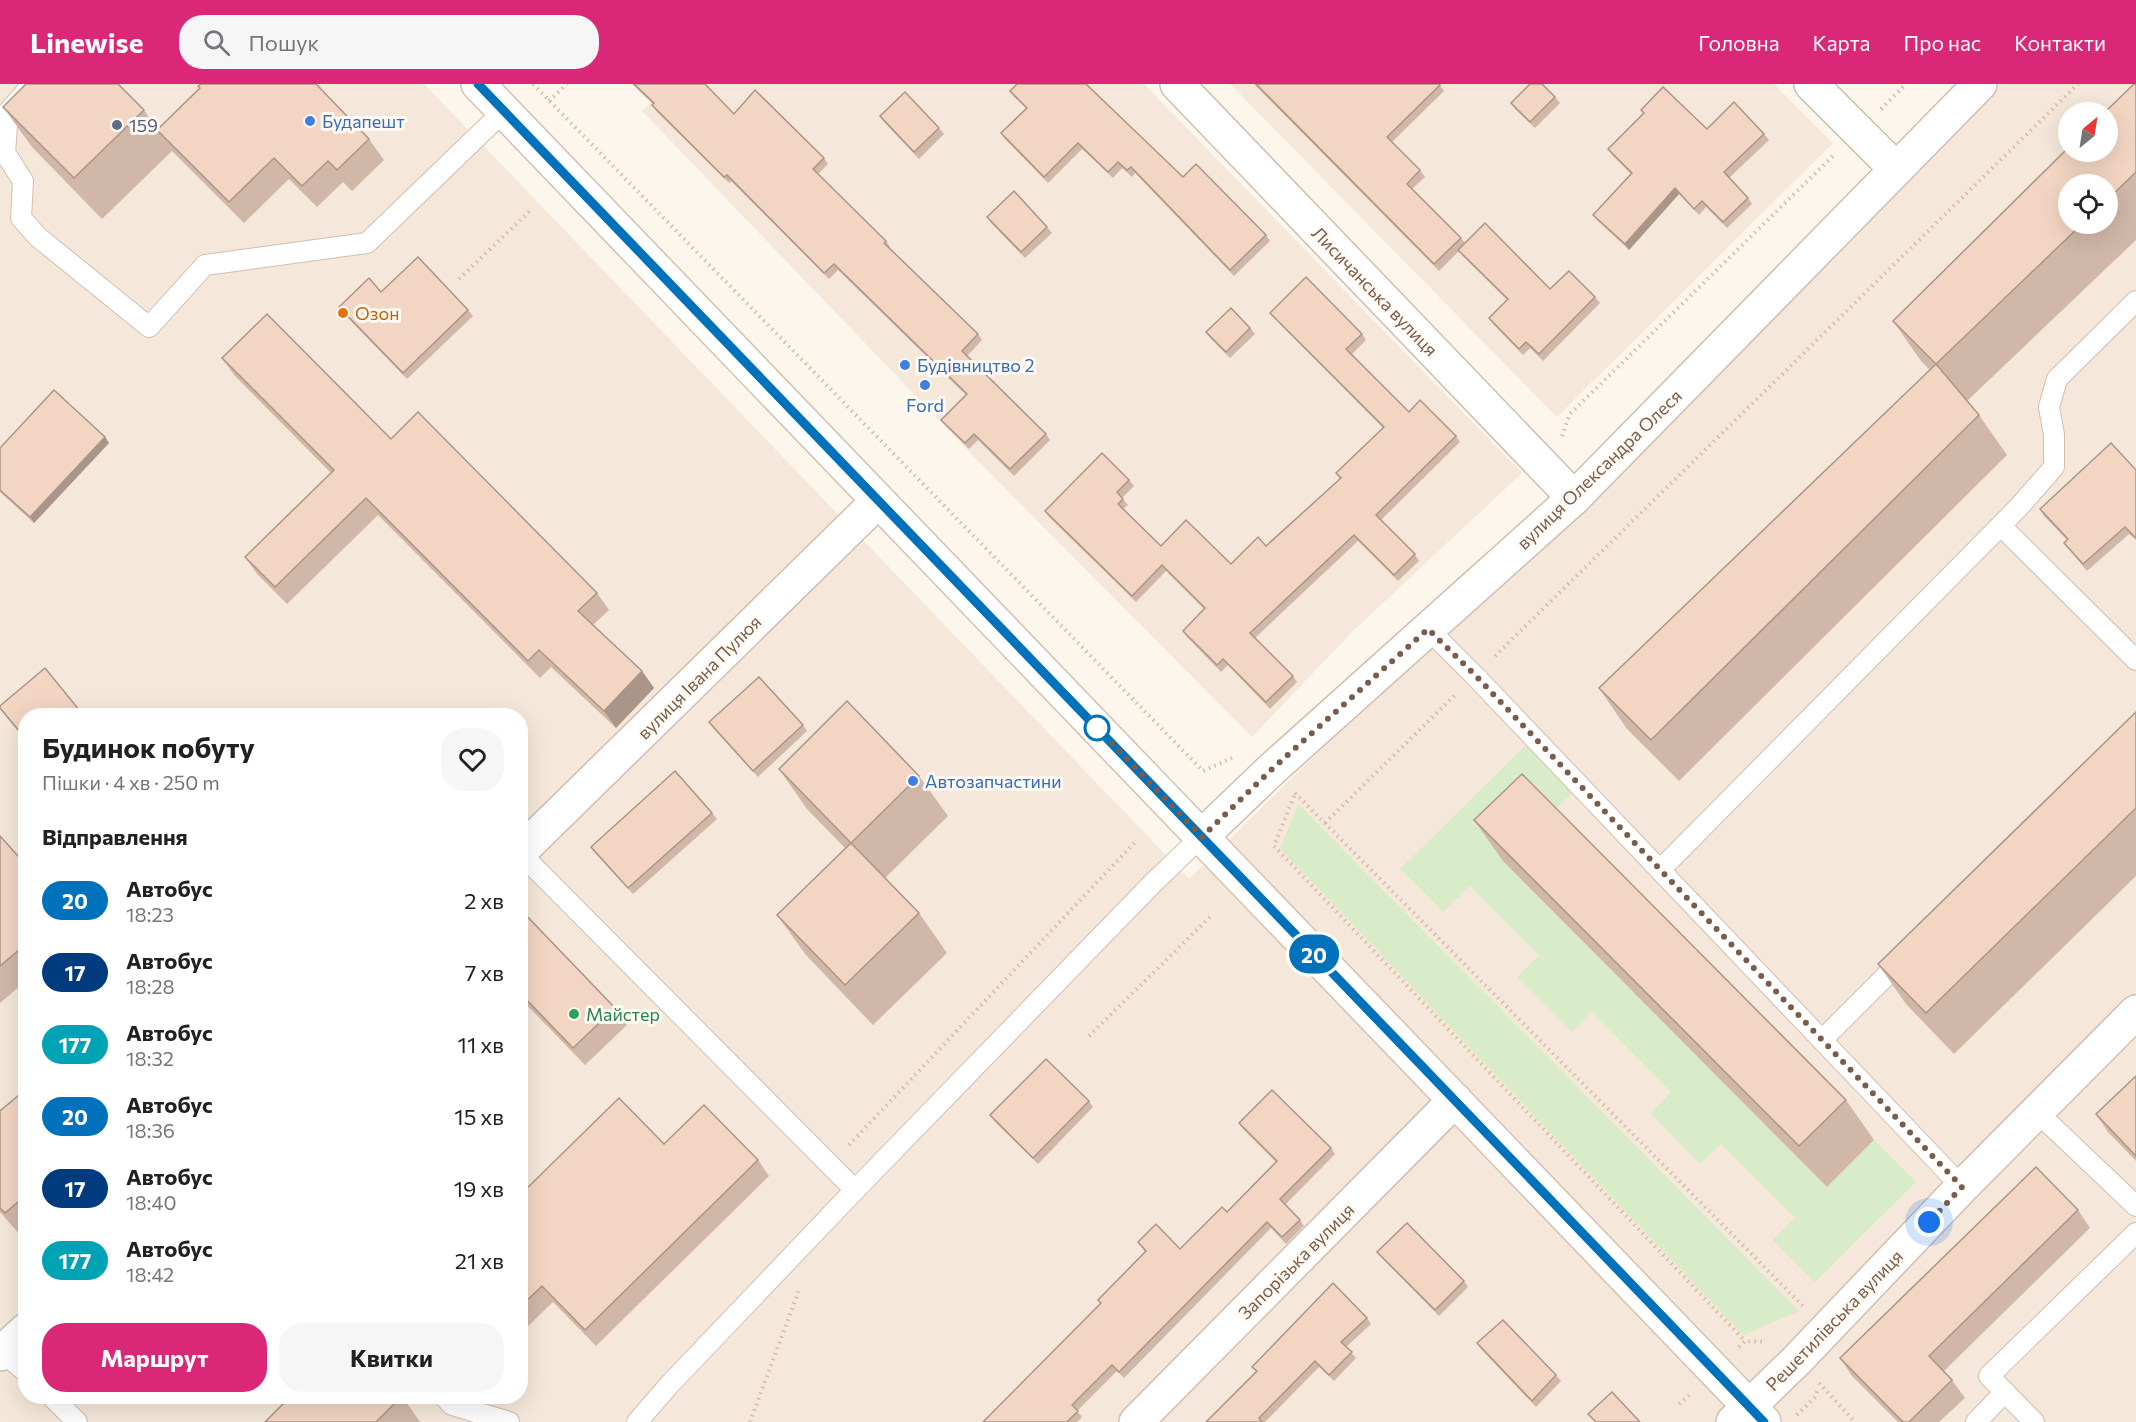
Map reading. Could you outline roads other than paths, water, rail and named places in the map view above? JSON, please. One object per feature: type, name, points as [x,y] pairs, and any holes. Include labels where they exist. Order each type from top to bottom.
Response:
[{"type":"street","points":[[478,84],[1455,1100],[1749,1417]]},
{"type":"street","name":"Лисичанська вулиця","points":[[1177,84],[1574,498]]},
{"type":"street","points":[[1811,84],[1896,169]]},
{"type":"street","name":"вулиця Олександра Олеся","points":[[1202,837],[1272,769],[1574,498],[1980,84]]},
{"type":"street","name":"вулиця Івана Пулюя","points":[[528,845],[878,501]]},
{"type":"street","name":"Решетилівська вулиця","points":[[1749,1417],[1797,1360],[1962,1187],[2135,1015]]},
{"type":"street","name":"Запорізька вулиця","points":[[1136,1422],[1455,1100]]},
{"type":"street","points":[[9,1359],[18,1344]]},
{"type":"lane","points":[[33,84],[8,112],[4,153],[23,181],[21,218],[38,237],[149,327],[205,265],[367,243],[504,111]]},
{"type":"lane","points":[[1660,870],[2001,526],[2054,466],[2054,435],[2049,406],[2057,379],[2136,301]]},
{"type":"lane","points":[[2001,526],[2136,660]]},
{"type":"lane","points":[[1428,629],[1475,675],[1962,1187]]},
{"type":"lane","points":[[637,1422],[670,1384],[855,1190],[1146,891],[1202,837]]},
{"type":"lane","points":[[528,861],[855,1190]]},
{"type":"lane","points":[[1822,1040],[1921,941]]},
{"type":"lane","points":[[2038,1113],[2136,1206]]},
{"type":"lane","points":[[2034,1422],[1989,1376],[2136,1233]]},
{"type":"lane","points":[[1976,1422],[2005,1392]]},
{"type":"lane","points":[[59,1404],[77,1422]]},
{"type":"lane","points":[[448,1408],[509,1422]]},
{"type":"place","name":"Будапешт","points":[[310,121]]},
{"type":"place","name":"159","points":[[117,125]]},
{"type":"place","name":"Озон","points":[[343,313]]},
{"type":"place","name":"Будівництво 2","points":[[905,365]]},
{"type":"place","name":"Ford","points":[[925,385]]},
{"type":"place","name":"Автозапчастини","points":[[913,781]]},
{"type":"place","name":"Майстер","points":[[574,1014]]}]
